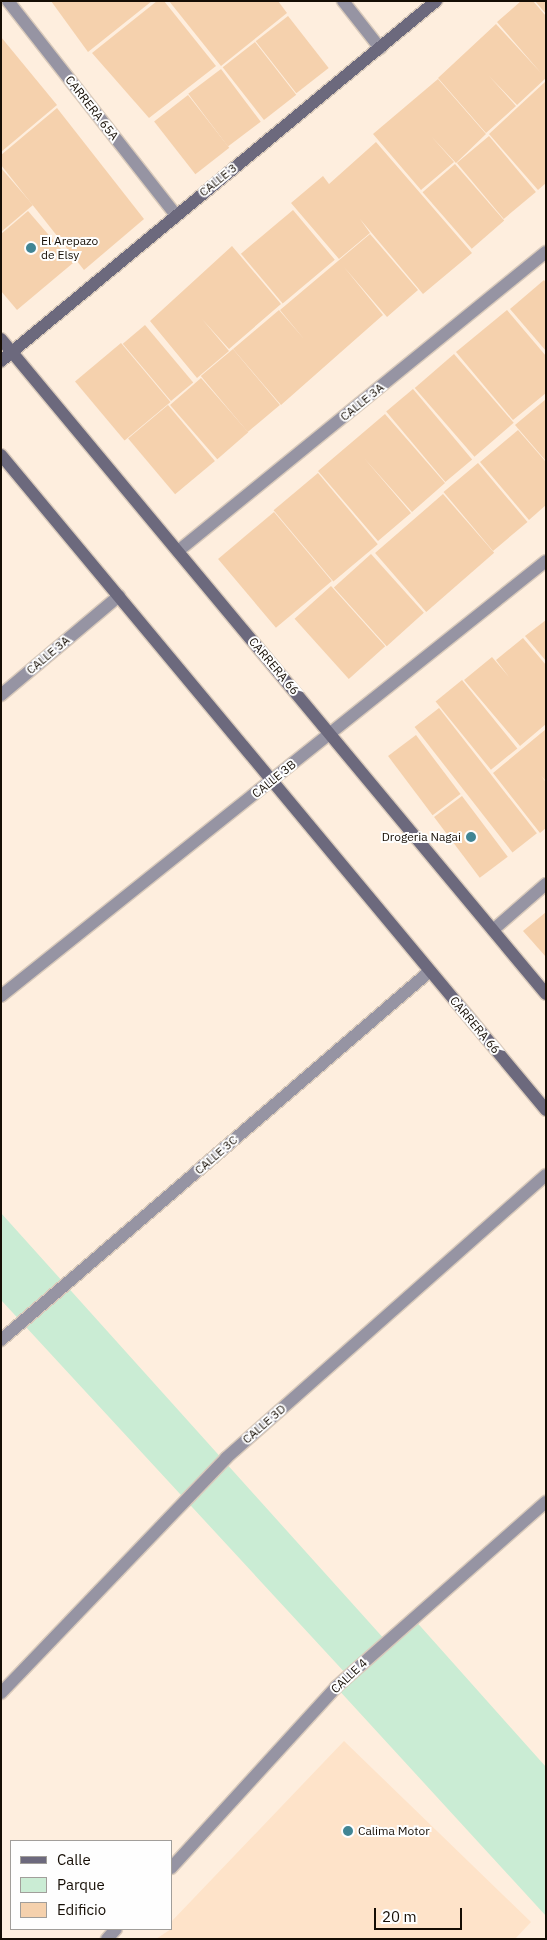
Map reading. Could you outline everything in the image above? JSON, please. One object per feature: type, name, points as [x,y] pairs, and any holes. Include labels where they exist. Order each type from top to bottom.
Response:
[{"type":"main road","name":"CALLE 3","points":[[1,361],[436,1]]},
{"type":"main road","name":"CARRERA 66","points":[[1,339],[546,994]]},
{"type":"main road","name":"CARRERA 66","points":[[1,455],[546,1110]]},
{"type":"street","name":"CARRERA 65A","points":[[8,1],[176,215]]},
{"type":"street","points":[[343,1],[380,48]]},
{"type":"street","name":"CALLE 3A","points":[[178,551],[546,252]]},
{"type":"street","name":"CALLE 3B","points":[[1,996],[546,561]]},
{"type":"street","name":"CALLE 3A","points":[[1,694],[119,596]]},
{"type":"street","points":[[494,930],[546,884]]},
{"type":"street","name":"CALLE 3C","points":[[1,1340],[430,971]]},
{"type":"street","name":"CALLE 3D","points":[[1,1693],[226,1458],[546,1175]]},
{"type":"street","name":"CALLE 4","points":[[172,1867],[336,1687],[546,1502]]},
{"type":"shaded area","name":"Calima Motor","points":[[344,1741],[531,1922],[515,1939],[156,1939],[172,1930],[172,1921]]},
{"type":"green space","points":[[1,1213],[386,1641],[413,1618],[546,1767],[546,1916],[336,1687],[348,1676],[1,1300]]},
{"type":"building","points":[[51,1],[152,1],[88,52]]},
{"type":"building","points":[[157,1],[164,1],[216,66],[149,118],[92,53]]},
{"type":"building","points":[[169,1],[278,1],[287,13],[221,66]]},
{"type":"building","points":[[521,1],[533,1],[546,16],[546,78],[517,105],[489,76],[516,106],[486,133],[438,78],[496,24],[541,73],[497,22]]},
{"type":"building","points":[[535,1],[546,1],[546,14]]},
{"type":"building","points":[[288,16],[329,68],[296,93],[256,41]]},
{"type":"building","points":[[1,37],[57,105],[1,152]]},
{"type":"building","points":[[255,42],[296,95],[264,120],[223,67]]},
{"type":"building","points":[[221,69],[261,122],[228,146],[188,94]]},
{"type":"building","points":[[438,79],[486,134],[456,163],[431,136],[454,162],[421,190],[373,134]]},
{"type":"building","points":[[546,81],[546,183],[538,190],[489,134]]},
{"type":"building","points":[[188,95],[229,148],[195,174],[154,121]]},
{"type":"building","points":[[57,108],[144,219],[84,270],[1,165],[1,155]]},
{"type":"building","points":[[489,136],[536,192],[504,219],[457,163]]},
{"type":"building","points":[[376,142],[472,253],[423,294],[360,219],[370,233],[339,259],[291,203],[323,176],[329,184]]},
{"type":"building","points":[[455,164],[504,221],[472,249],[423,192]]},
{"type":"building","points":[[1,168],[33,205],[1,232]]},
{"type":"building","points":[[293,210],[335,260],[283,304],[241,254]]},
{"type":"building","name":"El Arepazo de Elsy","points":[[28,211],[73,263],[17,310],[1,291],[1,234]]},
{"type":"building","points":[[370,234],[418,290],[387,317],[344,267],[383,315],[281,405],[233,349],[279,310],[304,339],[280,310]]},
{"type":"building","points":[[232,246],[281,304],[229,349],[202,319],[229,351],[197,378],[150,321]]},
{"type":"building","points":[[544,280],[546,283],[546,351],[510,309]]},
{"type":"building","points":[[507,310],[546,356],[546,393],[513,420],[456,352]]},
{"type":"building","points":[[145,325],[193,382],[171,401],[123,344]]},
{"type":"building","points":[[121,343],[170,402],[125,441],[75,382]]},
{"type":"building","points":[[233,349],[280,405],[248,432],[201,376]]},
{"type":"building","points":[[454,354],[514,423],[474,457],[415,388]]},
{"type":"building","points":[[201,378],[248,432],[217,459],[170,405]]},
{"type":"building","points":[[413,389],[472,459],[445,482],[386,411]]},
{"type":"building","points":[[546,399],[546,461],[515,425]]},
{"type":"building","points":[[168,405],[215,461],[175,494],[128,438]]},
{"type":"building","points":[[385,414],[445,483],[412,512],[364,458],[411,513],[378,541],[318,471]]},
{"type":"building","points":[[518,430],[546,462],[546,505],[529,520],[480,462]]},
{"type":"building","points":[[478,463],[527,522],[493,551],[444,492]]},
{"type":"building","points":[[318,473],[378,544],[333,582],[274,510]]},
{"type":"building","points":[[443,494],[494,553],[426,612],[375,553]]},
{"type":"building","points":[[274,512],[332,581],[276,628],[218,559]]},
{"type":"building","points":[[371,554],[424,613],[387,646],[334,587]]},
{"type":"building","points":[[331,586],[385,646],[349,679],[295,619]]},
{"type":"building","points":[[546,620],[546,661],[525,636]]},
{"type":"building","points":[[523,638],[546,665],[546,724],[520,746],[464,680],[492,657],[509,677],[496,660]]},
{"type":"building","points":[[462,680],[517,748],[491,770],[436,701]]},
{"type":"building","points":[[439,708],[537,833],[512,852],[415,727]]},
{"type":"building","points":[[546,729],[546,781],[541,776],[546,782],[546,828],[540,833],[493,773]]},
{"type":"building","name":"Drogeria Nagai","points":[[416,735],[461,794],[433,815],[388,756]]},
{"type":"building","name":"Drogeria Nagai","points":[[462,796],[508,857],[480,878],[434,817]]},
{"type":"building","points":[[546,912],[546,957],[523,931]]},
{"type":"place","name":"El Arepazo de Elsy","points":[[31,248]]},
{"type":"place","name":"Drogeria Nagai","points":[[471,837]]},
{"type":"place","name":"Calima Motor","points":[[348,1831]]}]
